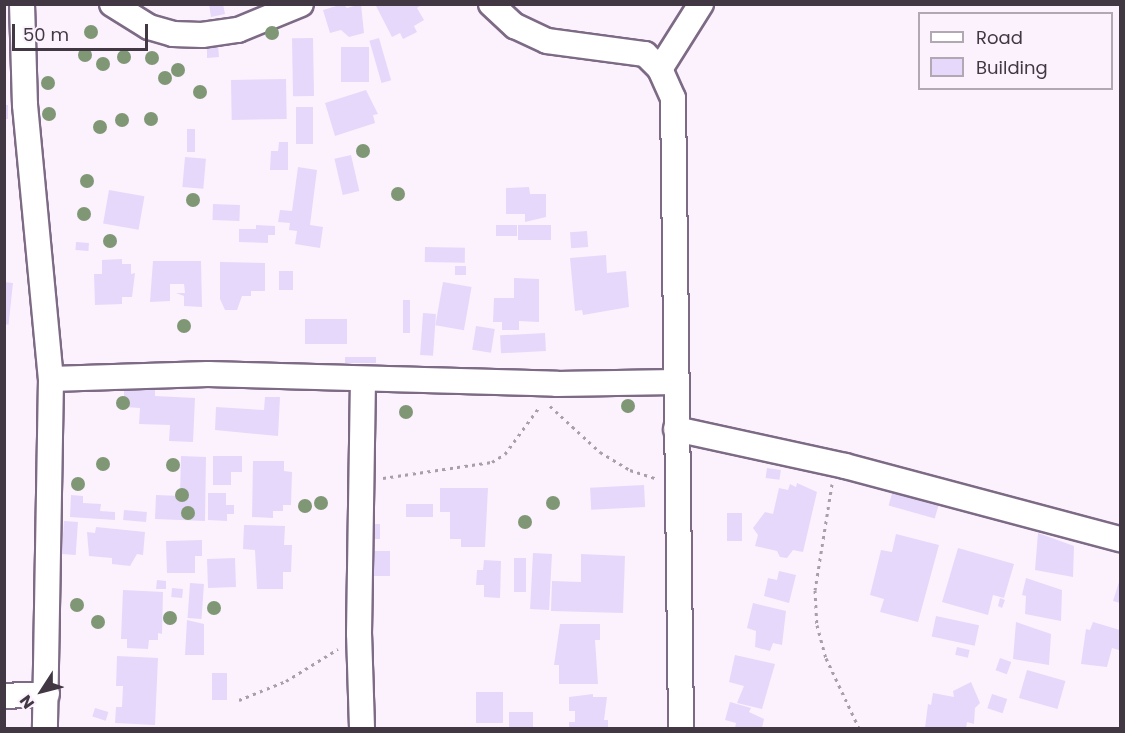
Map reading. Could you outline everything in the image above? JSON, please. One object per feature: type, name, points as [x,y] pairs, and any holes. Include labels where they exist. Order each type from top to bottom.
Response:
[{"type":"street","points":[[22,4],[25,105],[51,379],[45,729]]},
{"type":"street","points":[[112,4],[149,27],[172,34],[202,35],[238,30],[301,4]]},
{"type":"street","points":[[491,4],[515,26],[534,37],[560,44],[626,49],[645,54],[660,69],[673,98],[681,729]]},
{"type":"street","points":[[660,69],[701,4]]},
{"type":"street","points":[[51,379],[208,374],[363,379],[675,382]]},
{"type":"street","points":[[362,729],[359,634],[363,379]]},
{"type":"street","points":[[676,429],[837,465],[1120,539]]},
{"type":"street","points":[[4,696],[47,694]]},
{"type":"path","points":[[360,481],[492,462],[505,454],[544,400],[600,452],[630,470],[677,486]]},
{"type":"path","points":[[837,465],[822,535],[815,590],[817,625],[826,658],[859,729]]},
{"type":"path","points":[[239,700],[286,681],[359,634]]},
{"type":"building","points":[[209,4],[223,4],[225,14],[211,17]]},
{"type":"building","points":[[343,4],[347,8],[361,4],[364,33],[349,37],[341,30],[330,33],[323,10]]},
{"type":"building","points":[[375,4],[423,4],[417,8],[424,20],[414,26],[417,32],[403,39],[400,33],[392,37]]},
{"type":"building","points":[[292,38],[313,38],[314,96],[293,96]]},
{"type":"building","points":[[379,38],[391,80],[382,83],[369,41]]},
{"type":"building","points":[[207,45],[218,45],[219,57],[207,58]]},
{"type":"building","points":[[341,47],[369,47],[369,82],[341,82]]},
{"type":"building","points":[[286,79],[287,119],[232,120],[231,80]]},
{"type":"building","points":[[366,90],[378,114],[373,115],[375,123],[335,136],[325,103]]},
{"type":"building","points":[[4,105],[8,105],[8,119],[4,119]]},
{"type":"building","points":[[296,107],[313,107],[313,144],[296,144]]},
{"type":"building","points":[[187,129],[195,129],[195,152],[187,152]]},
{"type":"building","points":[[279,142],[288,142],[288,170],[270,170],[271,151],[278,151]]},
{"type":"building","points":[[351,155],[359,191],[343,195],[334,159]]},
{"type":"building","points":[[185,157],[206,159],[203,189],[182,187]]},
{"type":"building","points":[[298,167],[317,170],[310,225],[323,227],[320,248],[295,244],[297,231],[289,230],[290,223],[278,222],[280,210],[292,211]]},
{"type":"building","points":[[529,187],[530,194],[546,194],[546,217],[525,222],[525,214],[506,214],[506,188]]},
{"type":"building","points":[[109,190],[144,196],[139,230],[103,223]]},
{"type":"building","points":[[213,204],[240,205],[239,221],[212,220]]},
{"type":"building","points":[[256,225],[275,226],[275,235],[268,235],[268,243],[239,242],[239,229],[256,229]]},
{"type":"building","points":[[496,225],[517,225],[517,236],[496,236]]},
{"type":"building","points":[[518,225],[551,225],[551,240],[518,240]]},
{"type":"building","points":[[587,231],[588,247],[571,248],[570,232]]},
{"type":"building","points":[[76,242],[89,243],[88,251],[75,250]]},
{"type":"building","points":[[425,247],[465,248],[465,263],[425,262]]},
{"type":"building","points":[[606,255],[607,273],[626,271],[629,307],[583,315],[582,310],[575,311],[570,258]]},
{"type":"building","points":[[122,259],[122,264],[131,264],[131,274],[135,273],[132,297],[122,297],[122,304],[95,305],[94,274],[102,274],[102,260]]},
{"type":"building","points":[[153,261],[201,261],[202,307],[184,306],[184,296],[176,293],[185,293],[184,284],[170,284],[170,301],[150,302]]},
{"type":"building","points":[[220,262],[265,263],[265,291],[251,291],[251,296],[242,296],[237,310],[225,310],[220,299]]},
{"type":"building","points":[[455,266],[466,266],[466,275],[455,275]]},
{"type":"building","points":[[279,271],[293,271],[293,290],[279,290]]},
{"type":"building","points":[[514,278],[539,279],[539,322],[519,321],[519,330],[502,330],[502,322],[493,322],[494,298],[514,298]]},
{"type":"building","points":[[4,282],[13,283],[9,325],[4,324]]},
{"type":"building","points":[[443,282],[472,287],[464,330],[435,325]]},
{"type":"building","points":[[403,300],[410,300],[410,333],[403,333]]},
{"type":"building","points":[[423,313],[436,314],[433,356],[420,355]]},
{"type":"building","points":[[305,319],[347,319],[347,344],[305,344]]},
{"type":"building","points":[[476,326],[495,329],[491,353],[472,350]]},
{"type":"building","points":[[545,333],[546,351],[501,353],[500,335]]},
{"type":"building","points":[[345,357],[376,357],[376,363],[345,363]]},
{"type":"building","points":[[124,387],[155,389],[155,396],[195,398],[193,442],[169,441],[170,425],[139,424],[140,408],[124,407]]},
{"type":"building","points":[[265,397],[280,397],[278,436],[215,430],[216,407],[264,410]]},
{"type":"building","points":[[181,456],[206,457],[205,521],[155,519],[156,495],[180,496]]},
{"type":"building","points":[[213,456],[242,456],[242,472],[231,472],[231,485],[213,485]]},
{"type":"building","points":[[253,461],[284,461],[284,471],[292,472],[291,505],[283,505],[283,511],[273,511],[273,518],[252,517]]},
{"type":"building","points":[[767,468],[781,470],[779,480],[766,478]]},
{"type":"building","points":[[797,483],[817,492],[803,552],[793,550],[787,558],[780,557],[777,551],[755,546],[758,535],[753,528],[765,512],[773,514],[779,488],[788,490],[790,484],[796,487]]},
{"type":"building","points":[[644,485],[645,507],[591,510],[590,488]]},
{"type":"building","points":[[440,488],[488,488],[485,547],[461,547],[461,539],[450,539],[450,512],[440,512]]},
{"type":"building","points":[[893,490],[939,503],[935,519],[889,505]]},
{"type":"building","points":[[208,493],[226,493],[226,505],[234,505],[234,514],[227,514],[227,521],[208,520]]},
{"type":"building","points":[[71,495],[83,496],[83,503],[101,504],[100,511],[115,512],[115,520],[70,517]]},
{"type":"building","points":[[406,504],[433,504],[433,517],[406,517]]},
{"type":"building","points":[[124,510],[147,512],[146,522],[123,520]]},
{"type":"building","points":[[727,513],[742,513],[742,541],[727,541]]},
{"type":"building","points":[[64,521],[78,522],[76,555],[62,554]]},
{"type":"building","points":[[371,524],[380,524],[380,539],[371,539]]},
{"type":"building","points":[[244,525],[285,526],[284,545],[292,545],[291,572],[283,572],[283,589],[257,589],[255,550],[243,549]]},
{"type":"building","points":[[96,527],[145,532],[143,555],[137,554],[130,566],[112,564],[112,558],[89,556],[87,532],[95,533]]},
{"type":"building","points":[[1038,533],[1074,546],[1073,577],[1035,570]]},
{"type":"building","points":[[896,534],[939,545],[918,622],[880,612],[884,599],[870,595],[881,550],[892,552]]},
{"type":"building","points":[[202,540],[202,556],[195,556],[195,573],[167,573],[166,541]]},
{"type":"building","points":[[958,548],[1014,564],[1004,598],[993,595],[988,615],[942,602]]},
{"type":"building","points":[[371,551],[390,551],[390,576],[371,576]]},
{"type":"building","points":[[533,553],[552,554],[549,610],[530,609]]},
{"type":"building","points":[[581,554],[625,556],[623,613],[551,611],[552,581],[581,582]]},
{"type":"building","points":[[235,558],[236,587],[208,588],[207,559]]},
{"type":"building","points":[[514,558],[526,558],[526,592],[514,592]]},
{"type":"building","points":[[484,560],[501,561],[500,598],[484,597],[484,585],[476,585],[477,570],[483,570]]},
{"type":"building","points":[[779,571],[796,575],[789,603],[764,596],[768,578],[777,580]]},
{"type":"building","points":[[1026,578],[1062,590],[1061,621],[1025,614],[1026,596],[1022,595]]},
{"type":"building","points":[[1120,579],[1120,603],[1113,601]]},
{"type":"building","points":[[157,580],[166,581],[166,589],[156,589]]},
{"type":"building","points":[[190,583],[204,584],[202,619],[188,618]]},
{"type":"building","points":[[172,588],[183,589],[182,598],[171,597]]},
{"type":"building","points":[[123,590],[163,592],[162,634],[158,633],[158,640],[149,640],[148,649],[127,648],[127,639],[121,639]]},
{"type":"building","points":[[1000,598],[1005,600],[1002,608],[998,606]]},
{"type":"building","points":[[753,603],[786,611],[782,645],[773,643],[770,651],[755,647],[756,631],[747,628]]},
{"type":"building","points":[[936,616],[979,625],[975,646],[932,637]]},
{"type":"building","points":[[187,620],[204,624],[204,655],[185,655]]},
{"type":"building","points":[[1016,622],[1051,634],[1049,665],[1013,659]]},
{"type":"building","points":[[1093,622],[1120,630],[1119,650],[1112,648],[1107,667],[1081,664],[1086,629],[1090,630]]},
{"type":"building","points":[[560,624],[600,624],[600,640],[595,640],[598,684],[559,684],[559,665],[554,665]]},
{"type":"building","points":[[957,647],[970,650],[968,658],[955,655]]},
{"type":"building","points":[[735,655],[775,664],[762,709],[737,703],[744,686],[729,682]]},
{"type":"building","points":[[117,656],[158,658],[155,725],[115,723],[116,707],[122,707],[123,686],[116,686]]},
{"type":"building","points":[[1000,658],[1011,662],[1007,674],[996,670]]},
{"type":"building","points":[[1027,670],[1065,681],[1057,709],[1019,698]]},
{"type":"building","points":[[212,673],[227,673],[227,700],[212,700]]},
{"type":"building","points":[[971,682],[980,703],[975,708],[974,724],[967,722],[966,728],[925,728],[928,704],[931,705],[933,693],[954,697],[953,691]]},
{"type":"building","points":[[476,692],[503,692],[503,723],[476,723]]},
{"type":"building","points":[[593,694],[593,697],[607,697],[604,720],[608,720],[608,728],[569,728],[569,722],[575,722],[575,711],[569,711],[569,697]]},
{"type":"building","points":[[992,694],[1007,699],[1003,713],[987,708]]},
{"type":"building","points":[[730,702],[751,708],[749,712],[764,719],[762,728],[735,728],[736,723],[725,720]]},
{"type":"building","points":[[95,708],[108,712],[106,721],[92,717]]},
{"type":"building","points":[[509,712],[533,712],[533,728],[509,728]]}]
